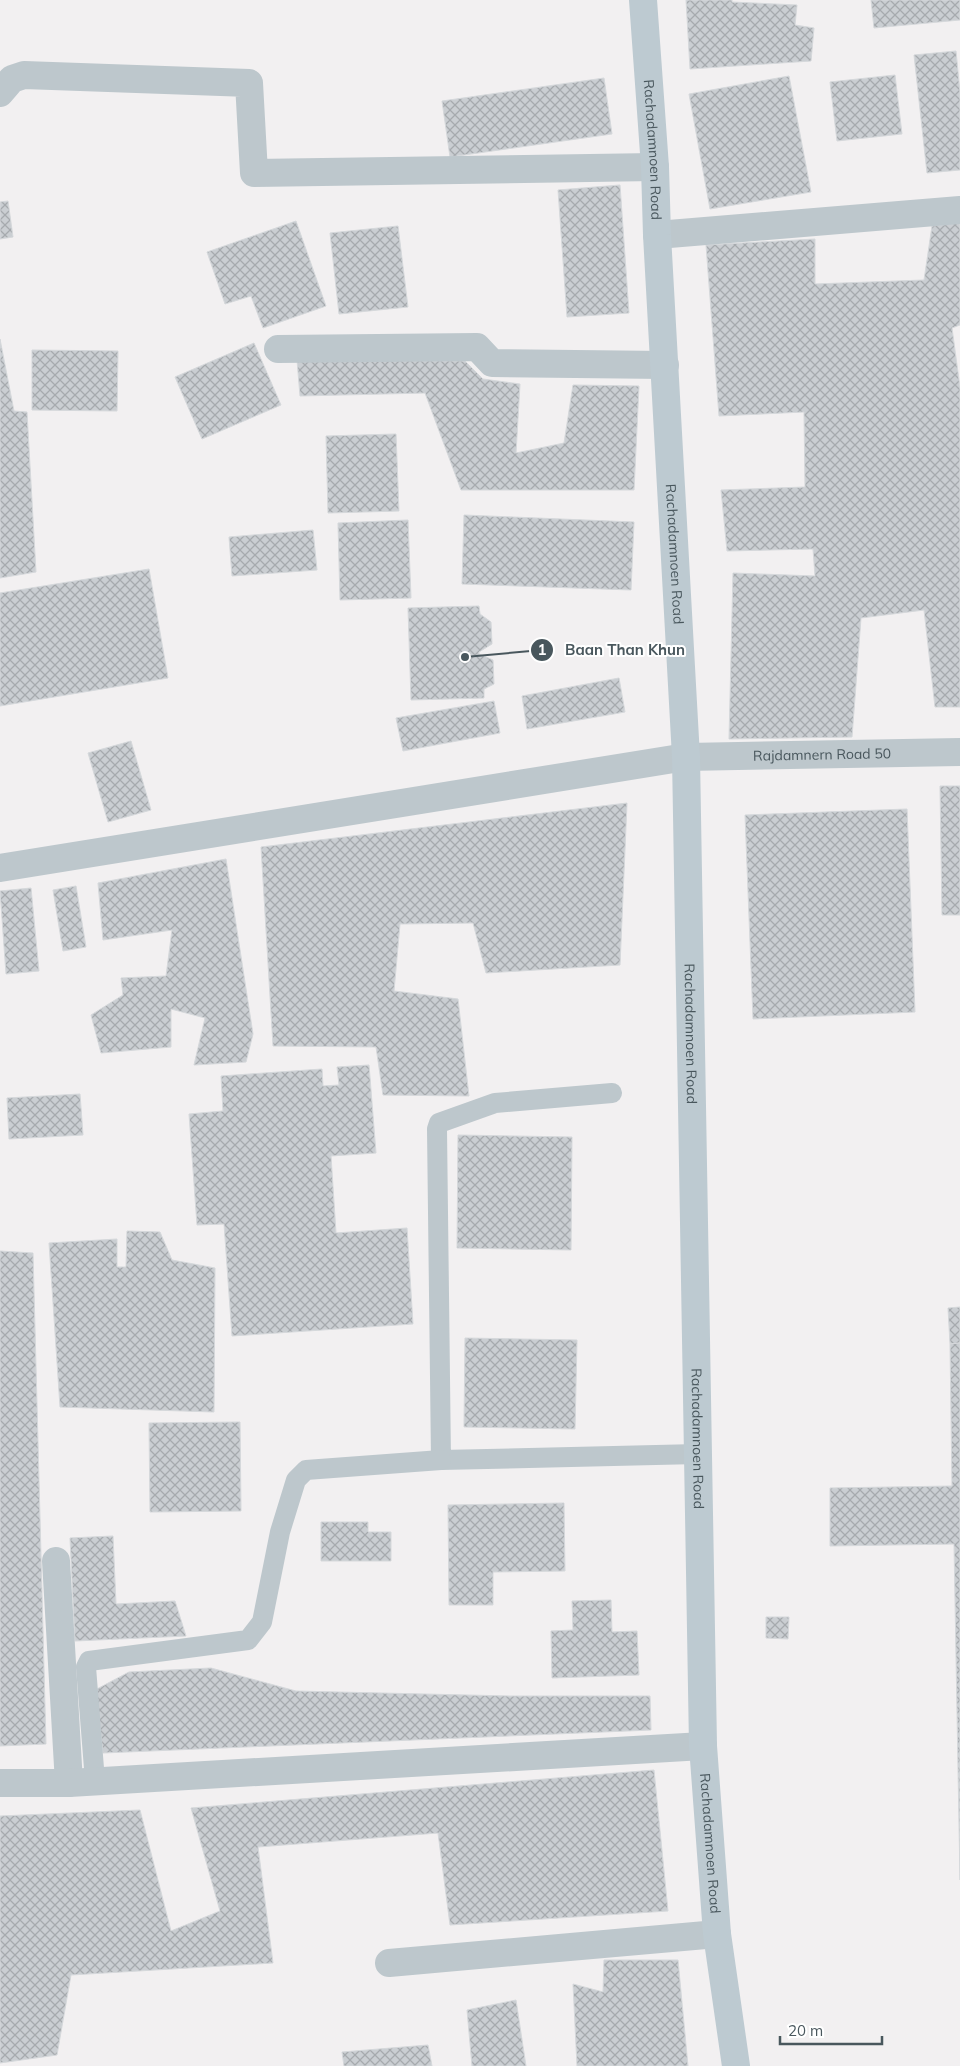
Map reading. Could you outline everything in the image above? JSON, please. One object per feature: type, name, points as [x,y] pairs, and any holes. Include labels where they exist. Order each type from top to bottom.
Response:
[{"type":"main road","name":"Rachadamnoen Road","points":[[643,0],[655,167],[657,234],[686,757],[703,1746],[716,1934],[736,2066]]},
{"type":"street","points":[[0,93],[12,79],[24,75],[249,83],[254,173],[655,167]]},
{"type":"street","points":[[657,234],[960,210]]},
{"type":"street","points":[[278,349],[477,347],[492,363],[665,365]]},
{"type":"street","name":"Rajdamnern Road 50","points":[[0,868],[686,757],[960,752]]},
{"type":"street","points":[[56,1561],[82,1782]]},
{"type":"street","points":[[0,1783],[82,1782],[703,1746]]},
{"type":"street","points":[[388,1963],[716,1934]]},
{"type":"lane","points":[[441,1460],[437,1129],[439,1123],[496,1103],[612,1093]]},
{"type":"lane","points":[[82,1782],[86,1667],[89,1661],[248,1640],[262,1622],[280,1532],[296,1480],[306,1470],[441,1460],[698,1454]]},
{"type":"building","points":[[686,0],[732,0],[732,2],[797,5],[795,25],[814,28],[811,61],[690,69]]},
{"type":"building","points":[[871,0],[960,0],[960,20],[874,28]]},
{"type":"building","points":[[956,51],[960,92],[960,170],[927,173],[914,55]]},
{"type":"building","points":[[895,75],[902,134],[837,141],[830,82]]},
{"type":"building","points":[[789,76],[811,192],[710,209],[689,94]]},
{"type":"building","points":[[604,78],[612,134],[450,157],[442,101]]},
{"type":"building","points":[[620,185],[629,313],[567,317],[558,190]]},
{"type":"building","points":[[8,201],[13,237],[0,239],[0,202]]},
{"type":"building","points":[[296,221],[326,306],[263,328],[251,296],[225,304],[207,252]]},
{"type":"building","points":[[960,223],[960,325],[952,328],[960,387],[960,707],[935,707],[924,610],[861,618],[852,737],[729,739],[733,573],[815,576],[813,549],[727,551],[721,490],[805,487],[804,412],[719,416],[706,245],[815,239],[815,284],[924,280],[932,226]]},
{"type":"building","points":[[398,226],[408,307],[339,314],[330,233]]},
{"type":"building","points":[[0,339],[14,411],[27,412],[36,572],[0,578]]},
{"type":"building","points":[[254,343],[281,405],[202,439],[175,377]]},
{"type":"building","points":[[32,350],[118,351],[117,411],[32,410]]},
{"type":"building","points":[[297,360],[465,361],[483,379],[520,384],[516,453],[564,443],[573,385],[639,386],[634,490],[461,490],[425,393],[300,396]]},
{"type":"building","points":[[396,434],[399,511],[328,513],[326,436]]},
{"type":"building","points":[[464,515],[634,522],[631,590],[462,584]]},
{"type":"building","points":[[408,520],[411,598],[340,600],[338,523]]},
{"type":"building","points":[[313,530],[317,570],[232,576],[229,537]]},
{"type":"building","points":[[149,569],[168,678],[0,706],[0,593]]},
{"type":"building","points":[[479,606],[480,614],[491,622],[492,644],[479,652],[479,654],[493,660],[494,684],[484,689],[484,698],[411,700],[408,608]]},
{"type":"building","points":[[619,678],[625,712],[527,729],[522,696]]},
{"type":"building","points":[[494,701],[500,733],[403,751],[396,718]]},
{"type":"building","points":[[131,741],[151,810],[108,822],[88,753]]},
{"type":"building","points":[[940,786],[960,786],[960,915],[942,915]]},
{"type":"building","points":[[627,803],[620,965],[486,973],[473,923],[400,924],[394,991],[458,999],[469,1096],[383,1095],[376,1047],[273,1046],[261,847]]},
{"type":"building","points":[[907,809],[915,1012],[753,1019],[745,815]]},
{"type":"building","points":[[226,859],[253,1034],[246,1062],[194,1065],[205,1018],[171,1009],[171,1047],[101,1053],[91,1015],[123,995],[121,978],[166,976],[172,930],[103,940],[98,883]]},
{"type":"building","points":[[76,886],[86,947],[63,951],[53,890]]},
{"type":"building","points":[[31,888],[39,971],[6,974],[0,891]]},
{"type":"building","points":[[369,1065],[376,1153],[331,1156],[336,1233],[407,1228],[413,1324],[232,1336],[224,1224],[197,1225],[189,1114],[223,1111],[221,1076],[322,1069],[323,1086],[339,1085],[337,1067]]},
{"type":"building","points":[[80,1094],[83,1135],[9,1139],[7,1098]]},
{"type":"building","points":[[458,1135],[572,1137],[571,1250],[457,1248]]},
{"type":"building","points":[[127,1231],[160,1232],[172,1260],[215,1268],[214,1412],[60,1407],[49,1243],[117,1239],[117,1267],[126,1267]]},
{"type":"building","points":[[0,1251],[33,1253],[46,1744],[0,1746]]},
{"type":"building","points":[[960,1307],[960,1343],[950,1344],[948,1308]]},
{"type":"building","points":[[465,1338],[577,1340],[575,1429],[464,1427]]},
{"type":"building","points":[[960,1343],[960,1880],[954,1544],[830,1546],[830,1488],[952,1486],[950,1344]]},
{"type":"building","points":[[240,1422],[241,1511],[150,1512],[149,1423]]},
{"type":"building","points":[[564,1503],[565,1571],[493,1572],[493,1605],[449,1605],[448,1505]]},
{"type":"building","points":[[321,1522],[368,1522],[368,1532],[391,1532],[391,1561],[321,1561]]},
{"type":"building","points":[[113,1536],[116,1604],[175,1601],[186,1636],[75,1641],[70,1538]]},
{"type":"building","points":[[611,1600],[612,1632],[637,1631],[639,1675],[552,1678],[551,1631],[573,1630],[572,1601]]},
{"type":"building","points":[[766,1617],[789,1617],[788,1639],[766,1638]]},
{"type":"building","points":[[211,1668],[296,1691],[510,1696],[650,1696],[651,1730],[103,1753],[95,1690],[129,1672]]},
{"type":"building","points":[[654,1770],[668,1911],[450,1925],[438,1833],[258,1847],[273,1963],[71,1975],[57,2055],[0,2063],[0,1816],[140,1810],[171,1931],[220,1911],[191,1808]]},
{"type":"building","points":[[604,1960],[678,1960],[688,2066],[577,2066],[573,1984],[603,1992]]},
{"type":"building","points":[[516,2000],[526,2066],[472,2066],[467,2010]]},
{"type":"building","points":[[428,2045],[432,2066],[344,2066],[342,2052]]},
{"type":"place","name":"Baan Than Khun","points":[[465,657]]}]
